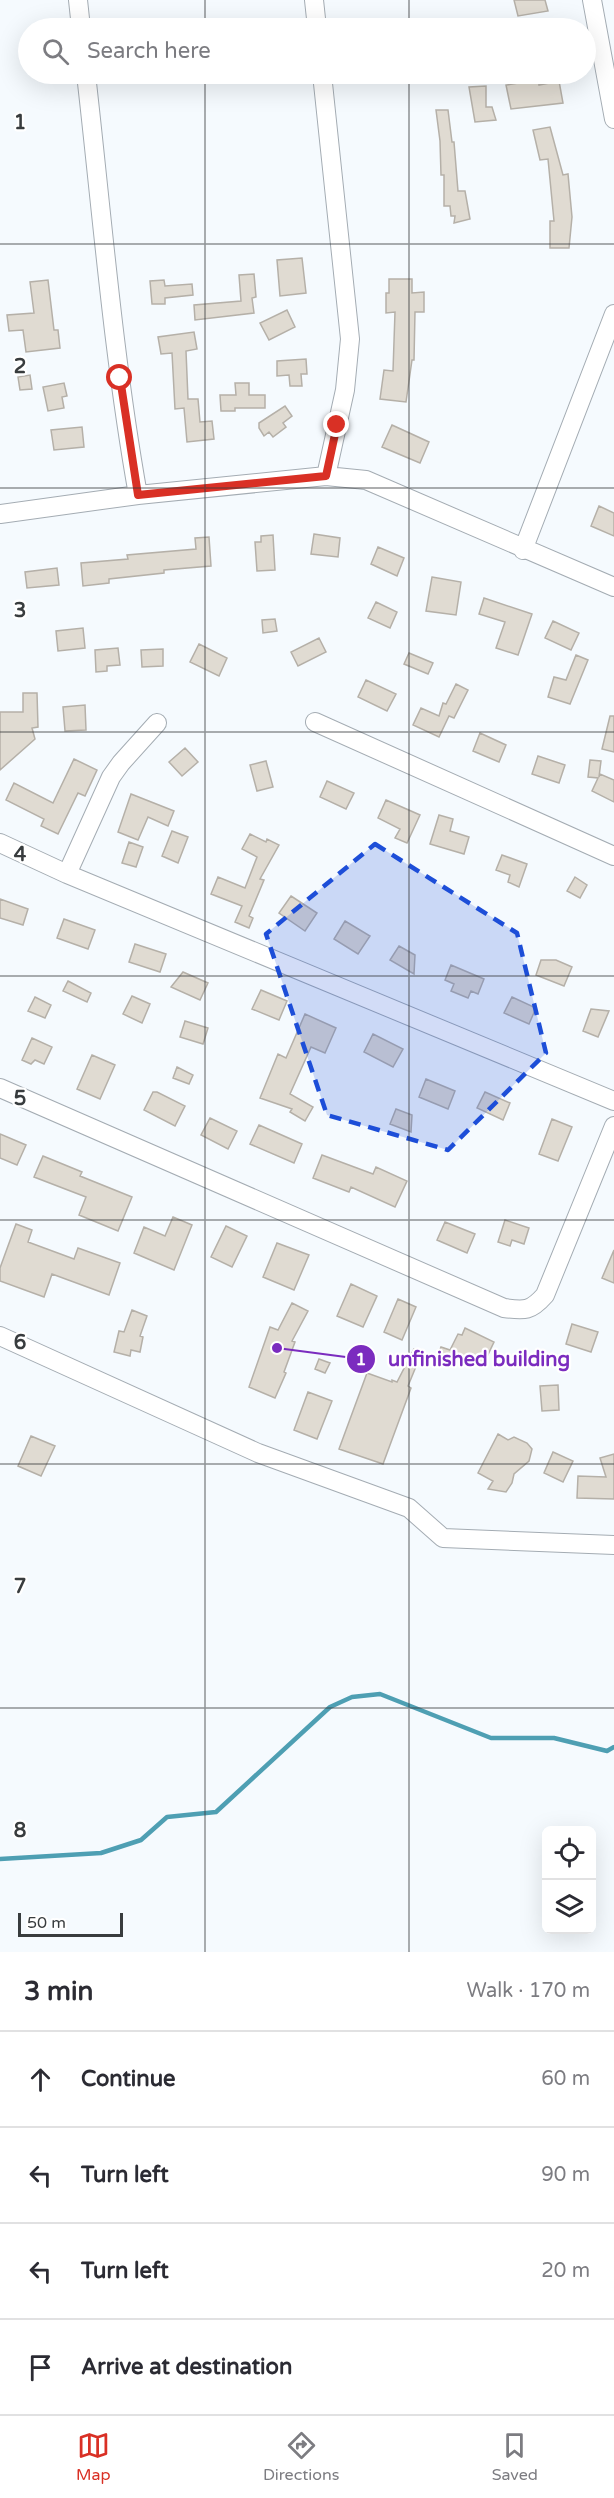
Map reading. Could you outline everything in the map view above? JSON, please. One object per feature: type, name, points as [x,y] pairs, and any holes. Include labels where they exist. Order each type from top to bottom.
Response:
[{"type":"street","points":[[78,0],[80,18]]},
{"type":"street","points":[[314,0],[316,18]]},
{"type":"street","points":[[592,0],[595,18]]},
{"type":"street","points":[[596,22],[614,119]]},
{"type":"street","points":[[87,84],[125,420],[138,495]]},
{"type":"street","points":[[323,84],[350,339],[345,390],[326,476]]},
{"type":"street","points":[[523,550],[614,314]]},
{"type":"street","points":[[0,514],[138,495],[326,476],[366,480],[523,550],[614,587]]},
{"type":"street","points":[[315,722],[614,856]]},
{"type":"street","points":[[67,874],[111,777],[157,723]]},
{"type":"street","points":[[0,843],[67,874],[614,1101]]},
{"type":"street","points":[[0,1088],[504,1308],[521,1311],[535,1307],[545,1295],[614,1126]]},
{"type":"street","points":[[0,1336],[258,1453],[409,1508],[443,1538],[614,1545]]},
{"type":"highlighted area","points":[[375,844],[517,933],[546,1053],[448,1150],[327,1115],[266,934]]},
{"type":"building","points":[[514,0],[545,0],[548,11],[518,16]]},
{"type":"building","points":[[560,84],[563,103],[511,109],[506,85]]},
{"type":"building","points":[[486,86],[486,107],[492,107],[496,120],[475,122],[469,87]]},
{"type":"building","points":[[436,110],[448,110],[452,142],[454,142],[458,191],[465,191],[470,219],[454,223],[455,216],[451,216],[450,206],[444,206],[444,175],[441,175]]},
{"type":"building","points":[[550,127],[563,175],[568,174],[572,217],[569,248],[550,248],[550,221],[554,221],[548,159],[540,160],[533,130]]},
{"type":"building","points":[[302,258],[306,293],[280,296],[277,260]]},
{"type":"building","points":[[254,274],[256,297],[252,298],[254,313],[195,320],[194,305],[241,301],[239,275]]},
{"type":"building","points":[[389,279],[412,279],[412,293],[424,292],[424,312],[415,312],[414,360],[412,360],[406,402],[380,399],[384,370],[393,371],[395,312],[386,313]]},
{"type":"building","points":[[48,280],[54,330],[58,330],[60,348],[26,352],[23,330],[9,331],[7,315],[34,313],[30,282]]},
{"type":"building","points":[[164,280],[165,286],[192,284],[193,295],[165,298],[165,304],[152,304],[150,281]]},
{"type":"building","points":[[287,310],[295,327],[269,340],[260,323]]},
{"type":"building","points":[[194,332],[197,349],[186,351],[188,399],[198,399],[200,422],[212,421],[214,439],[187,442],[184,408],[175,409],[172,353],[161,354],[158,337]]},
{"type":"building","points":[[306,359],[307,374],[301,374],[302,386],[290,386],[289,375],[277,376],[277,361]]},
{"type":"building","points":[[30,375],[32,389],[20,390],[18,377]]},
{"type":"building","points":[[64,383],[67,396],[62,397],[64,408],[48,411],[43,387]]},
{"type":"building","points":[[235,383],[249,383],[249,395],[265,395],[265,408],[235,408],[235,411],[221,411],[220,395],[236,395]]},
{"type":"building","points":[[285,406],[292,416],[283,423],[286,427],[273,437],[269,432],[264,436],[259,423]]},
{"type":"building","points":[[392,425],[429,442],[420,463],[382,447]]},
{"type":"building","points":[[82,427],[84,447],[54,450],[51,430]]},
{"type":"building","points":[[599,506],[614,513],[614,536],[591,526]]},
{"type":"building","points":[[314,534],[340,538],[338,557],[311,554]]},
{"type":"building","points":[[273,535],[275,570],[257,571],[255,542],[261,542],[261,536]]},
{"type":"building","points":[[209,537],[211,566],[164,570],[164,573],[109,579],[109,583],[83,586],[81,563],[128,559],[127,555],[196,549],[195,538]]},
{"type":"building","points":[[378,547],[404,558],[397,576],[371,564]]},
{"type":"building","points":[[57,568],[59,585],[27,588],[25,572]]},
{"type":"building","points":[[432,577],[461,582],[456,615],[426,611]]},
{"type":"building","points":[[484,598],[532,614],[518,655],[496,648],[505,622],[479,614]]},
{"type":"building","points":[[376,602],[397,612],[390,628],[368,618]]},
{"type":"building","points":[[275,619],[277,631],[263,633],[262,620]]},
{"type":"building","points":[[553,621],[579,633],[571,650],[545,638]]},
{"type":"building","points":[[83,628],[85,648],[58,651],[56,631]]},
{"type":"building","points":[[319,638],[326,652],[298,666],[291,652]]},
{"type":"building","points":[[199,644],[227,658],[219,676],[190,662]]},
{"type":"building","points":[[118,648],[120,665],[107,666],[107,671],[96,672],[95,650]]},
{"type":"building","points":[[163,649],[163,666],[142,667],[141,650]]},
{"type":"building","points":[[409,653],[433,663],[428,674],[404,664]]},
{"type":"building","points":[[576,655],[588,660],[570,704],[548,697],[554,677],[566,680]]},
{"type":"building","points":[[366,680],[396,694],[387,711],[358,697]]},
{"type":"building","points":[[456,684],[468,690],[454,718],[449,716],[439,737],[413,725],[421,708],[439,716],[443,703],[446,704]]},
{"type":"building","points":[[23,693],[37,693],[38,727],[32,728],[35,739],[0,770],[0,712],[23,712]]},
{"type":"building","points":[[85,705],[86,730],[65,731],[63,707]]},
{"type":"building","points":[[610,716],[614,716],[614,752],[602,749]]},
{"type":"building","points":[[480,733],[506,745],[499,762],[473,751]]},
{"type":"building","points":[[185,748],[198,762],[182,776],[169,762]]},
{"type":"building","points":[[538,756],[565,765],[559,783],[532,774]]},
{"type":"building","points":[[74,759],[97,770],[85,796],[78,793],[58,834],[41,826],[44,819],[6,800],[14,783],[53,803]]},
{"type":"building","points":[[590,760],[601,761],[599,777],[600,774],[614,780],[614,802],[592,791],[598,778],[588,777]]},
{"type":"building","points":[[266,761],[273,787],[257,791],[250,765]]},
{"type":"building","points":[[327,781],[354,793],[346,809],[320,797]]},
{"type":"building","points":[[131,794],[174,811],[168,826],[148,817],[138,840],[118,832]]},
{"type":"building","points":[[386,800],[420,815],[407,843],[395,838],[400,829],[378,818]]},
{"type":"building","points":[[439,815],[453,819],[450,831],[469,837],[464,854],[430,844]]},
{"type":"building","points":[[172,831],[188,837],[178,863],[162,856]]},
{"type":"building","points":[[250,834],[266,842],[267,839],[279,845],[260,879],[264,880],[249,916],[253,918],[249,928],[235,922],[242,906],[211,894],[218,877],[245,888],[257,857],[242,849]]},
{"type":"building","points":[[129,842],[143,847],[136,867],[122,863]]},
{"type":"building","points":[[502,855],[527,864],[519,887],[508,882],[510,875],[496,870]]},
{"type":"building","points":[[575,877],[587,885],[580,898],[567,891]]},
{"type":"building","points":[[291,896],[317,913],[305,931],[279,913]]},
{"type":"building","points":[[0,899],[28,909],[23,925],[0,918]]},
{"type":"building","points":[[64,919],[95,930],[88,949],[57,938]]},
{"type":"building","points":[[345,921],[370,936],[358,954],[334,939]]},
{"type":"building","points":[[135,944],[166,954],[160,972],[129,962]]},
{"type":"building","points":[[399,946],[415,955],[414,974],[390,960]]},
{"type":"building","points":[[541,960],[556,960],[572,967],[564,986],[536,975]]},
{"type":"building","points":[[451,965],[484,979],[478,994],[471,991],[468,998],[451,991],[454,984],[445,980]]},
{"type":"building","points":[[183,972],[208,983],[200,1000],[171,987]]},
{"type":"building","points":[[68,981],[91,993],[87,1002],[63,991]]},
{"type":"building","points":[[261,990],[287,1001],[279,1020],[252,1009]]},
{"type":"building","points":[[132,996],[150,1004],[142,1023],[123,1014]]},
{"type":"building","points":[[35,997],[51,1005],[45,1018],[28,1011]]},
{"type":"building","points":[[512,997],[536,1008],[529,1024],[504,1013]]},
{"type":"building","points":[[591,1009],[609,1011],[598,1037],[583,1031]]},
{"type":"building","points":[[305,1014],[336,1028],[325,1053],[311,1047],[290,1094],[313,1107],[305,1121],[290,1112],[292,1109],[260,1098],[278,1054],[286,1058]]},
{"type":"building","points":[[185,1021],[208,1028],[203,1044],[180,1037]]},
{"type":"building","points":[[373,1034],[403,1049],[393,1067],[364,1052]]},
{"type":"building","points":[[32,1038],[52,1047],[44,1064],[35,1060],[31,1064],[22,1060]]},
{"type":"building","points":[[92,1055],[115,1065],[100,1099],[77,1089]]},
{"type":"building","points":[[177,1067],[193,1075],[189,1084],[173,1078]]},
{"type":"building","points":[[426,1079],[455,1091],[448,1109],[419,1097]]},
{"type":"building","points":[[153,1092],[185,1106],[175,1126],[144,1110]]},
{"type":"building","points":[[485,1092],[510,1103],[503,1120],[477,1108]]},
{"type":"building","points":[[396,1109],[412,1115],[411,1132],[390,1124]]},
{"type":"building","points":[[210,1118],[237,1131],[228,1149],[201,1135]]},
{"type":"building","points":[[552,1119],[572,1127],[558,1161],[539,1154]]},
{"type":"building","points":[[259,1125],[302,1144],[294,1163],[250,1144]]},
{"type":"building","points":[[0,1134],[26,1145],[17,1165],[0,1158]]},
{"type":"building","points":[[322,1155],[373,1174],[376,1167],[407,1181],[395,1207],[351,1187],[349,1192],[313,1178]]},
{"type":"building","points":[[43,1156],[82,1172],[80,1176],[132,1197],[118,1231],[79,1215],[86,1197],[34,1177]]},
{"type":"building","points":[[173,1217],[192,1225],[174,1270],[134,1253],[144,1227],[165,1236]]},
{"type":"building","points":[[505,1220],[529,1228],[524,1244],[512,1240],[510,1246],[498,1242]]},
{"type":"building","points":[[445,1222],[475,1234],[467,1253],[437,1240]]},
{"type":"building","points":[[16,1224],[32,1230],[28,1242],[74,1259],[78,1248],[120,1263],[109,1295],[52,1274],[44,1297],[0,1281],[0,1268]]},
{"type":"building","points":[[226,1226],[247,1236],[232,1267],[211,1257]]},
{"type":"building","points":[[277,1243],[309,1255],[294,1290],[263,1277]]},
{"type":"building","points":[[614,1250],[614,1283],[602,1278]]},
{"type":"building","points":[[351,1284],[377,1296],[363,1327],[337,1316]]},
{"type":"building","points":[[398,1299],[416,1307],[402,1340],[384,1332]]},
{"type":"building","points":[[292,1303],[308,1311],[292,1341],[295,1342],[284,1372],[286,1373],[275,1398],[249,1387],[270,1327],[278,1330]]},
{"type":"building","points":[[132,1310],[147,1316],[140,1336],[143,1337],[140,1352],[131,1350],[130,1356],[114,1352],[119,1331],[124,1332]]},
{"type":"building","points":[[572,1324],[598,1332],[591,1352],[566,1344]]},
{"type":"building","points":[[465,1328],[494,1342],[482,1367],[453,1354],[450,1362],[437,1357],[441,1347],[450,1350],[458,1334],[462,1335]]},
{"type":"building","points":[[414,1349],[422,1352],[408,1386],[411,1388],[383,1464],[339,1449],[367,1373],[397,1382]]},
{"type":"building","points":[[319,1359],[330,1363],[325,1373],[315,1369]]},
{"type":"building","points":[[558,1385],[559,1410],[542,1411],[540,1386]]},
{"type":"building","points":[[308,1392],[332,1401],[317,1439],[294,1430]]},
{"type":"building","points":[[498,1434],[508,1440],[514,1437],[527,1443],[532,1449],[529,1461],[514,1474],[512,1483],[506,1492],[488,1489],[493,1481],[478,1473]]},
{"type":"building","points":[[31,1436],[55,1446],[41,1476],[18,1466]]},
{"type":"building","points":[[553,1452],[573,1461],[563,1482],[544,1473]]},
{"type":"building","points":[[614,1454],[614,1499],[577,1498],[578,1476],[606,1477],[600,1458]]},
{"type":"waterway","points":[[0,1859],[101,1853],[141,1840],[167,1817],[216,1812],[330,1707],[352,1697],[380,1694],[491,1738],[554,1738],[607,1751],[614,1747]]},
{"type":"place","name":"unfinished building","points":[[277,1348]]},
{"type":"route","points":[[120,378],[138,495],[326,476],[337,425]]}]
